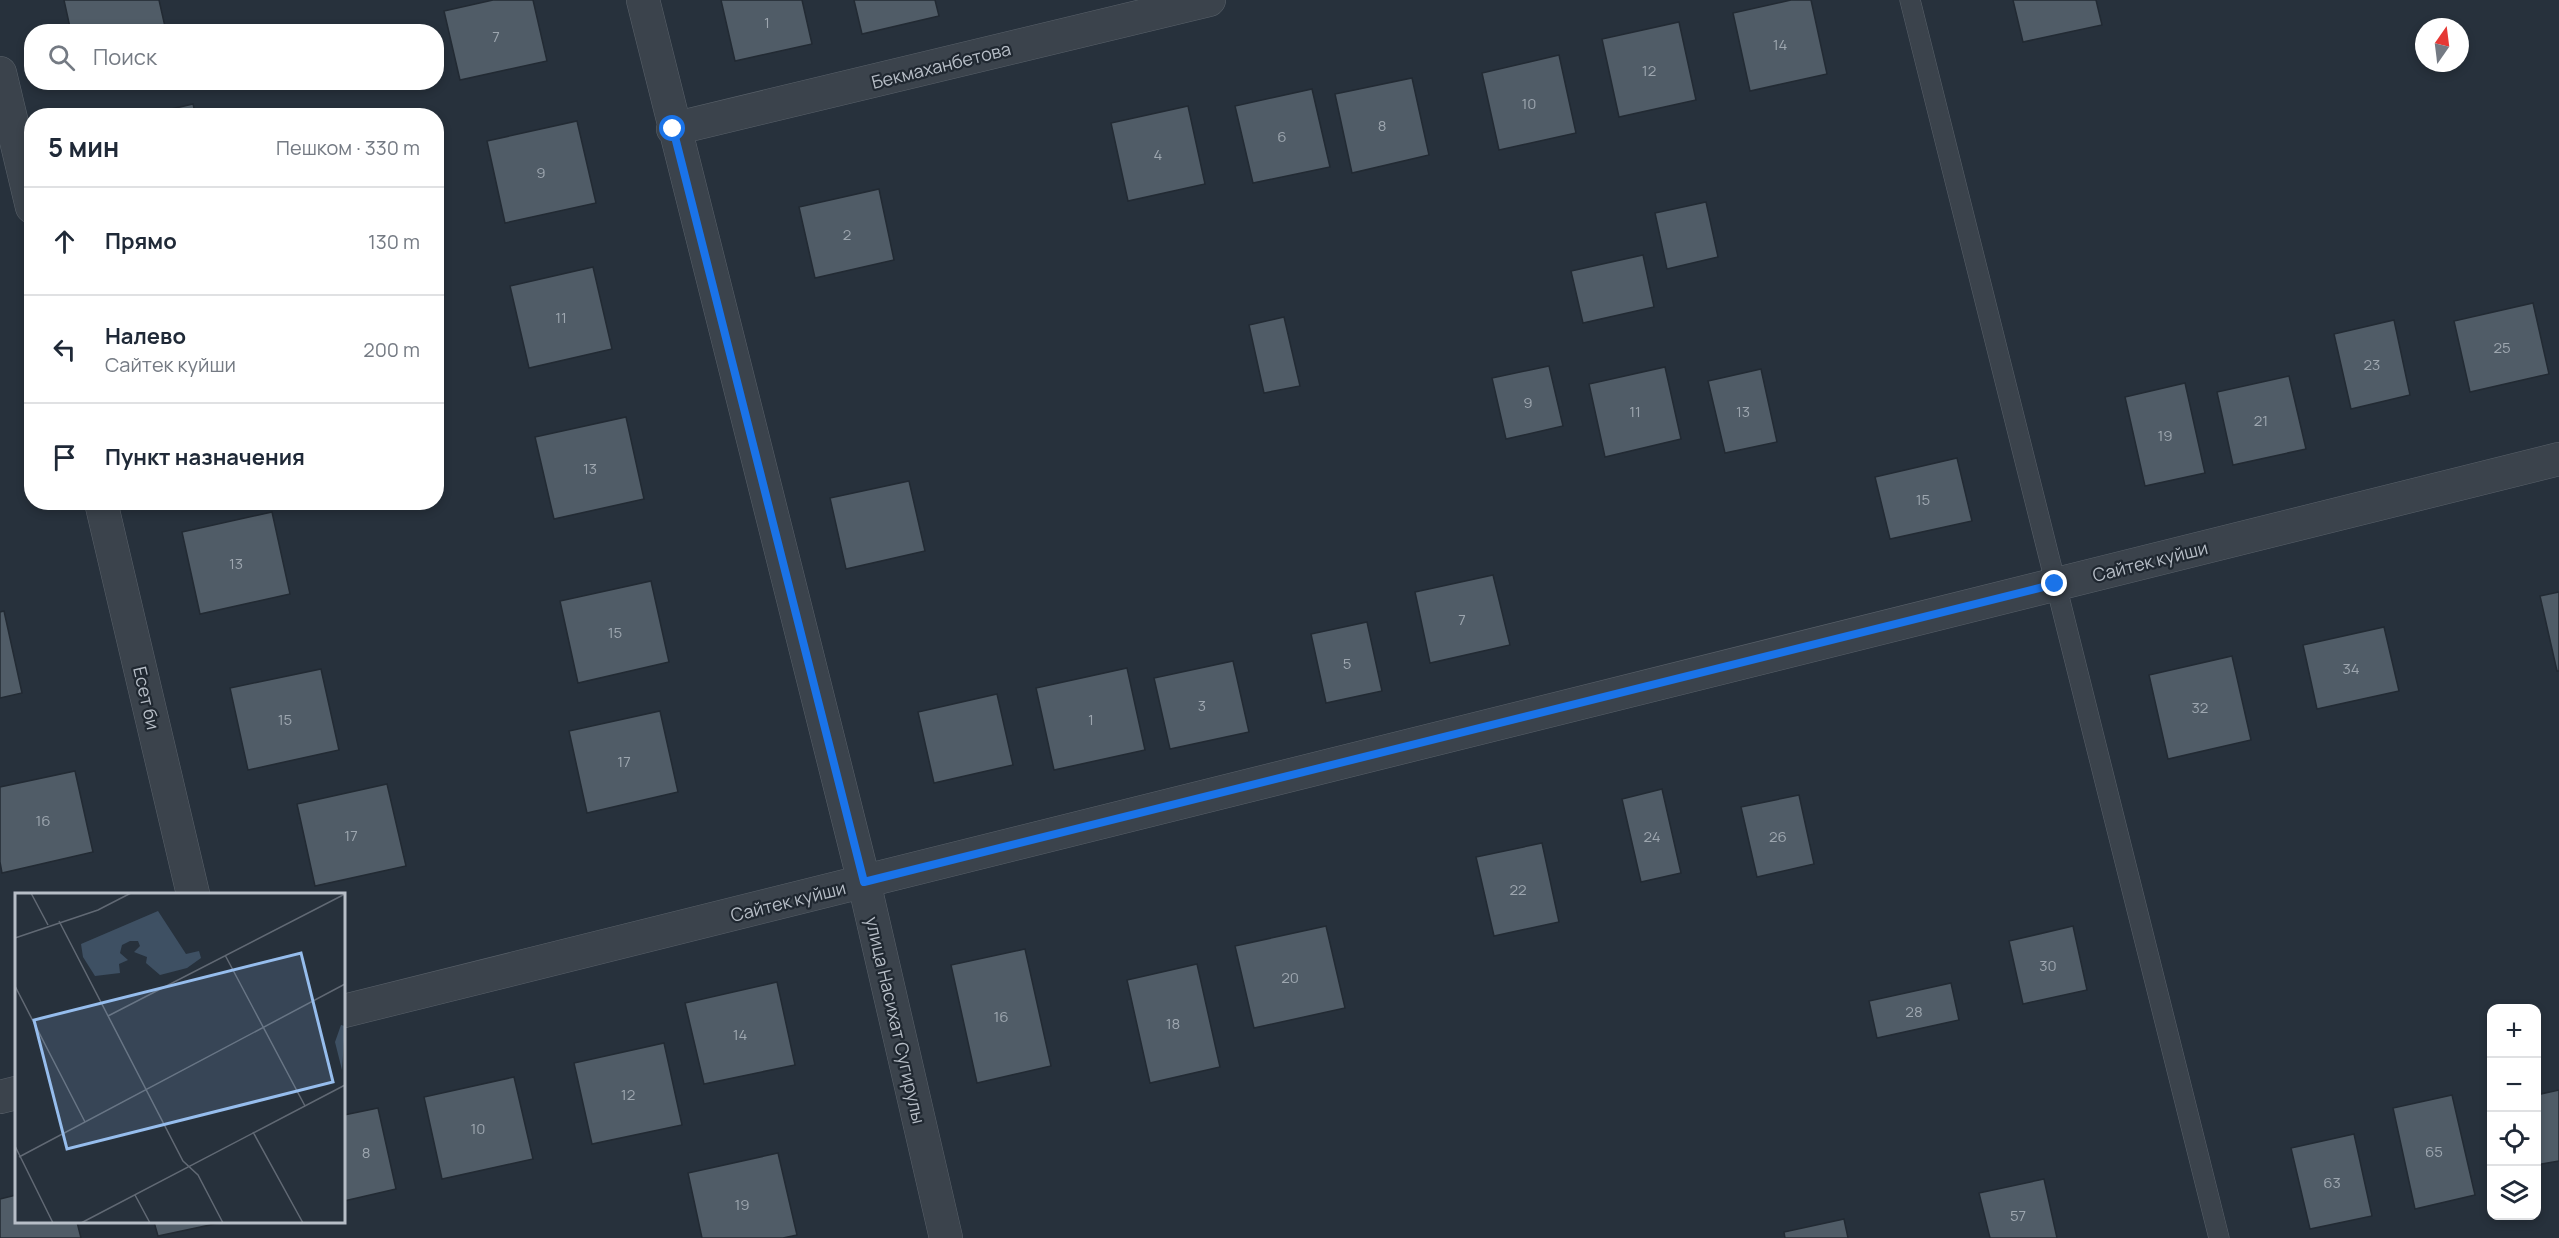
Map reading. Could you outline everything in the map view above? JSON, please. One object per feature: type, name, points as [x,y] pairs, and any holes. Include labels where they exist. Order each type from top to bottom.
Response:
[{"type":"street","name":"улица Насихат Сугирулы","points":[[643,0],[673,129],[864,882],[945,1238]]},
{"type":"street","name":"Бекмаханбетова","points":[[673,129],[1209,0]]},
{"type":"street","points":[[0,73],[24,174]]},
{"type":"street","name":"Сайтек куйши","points":[[345,1011],[2559,459]]},
{"type":"street","name":"Есет би","points":[[103,510],[193,893]]},
{"type":"street","points":[[0,1097],[15,1093]]},
{"type":"lane","points":[[1910,0],[2219,1238]]},
{"type":"building","points":[[64,0],[159,0],[164,24],[69,24]]},
{"type":"building","points":[[493,0],[533,0],[547,61],[460,80],[444,11]]},
{"type":"building","points":[[721,0],[802,0],[812,44],[735,61]]},
{"type":"building","points":[[854,0],[935,0],[939,16],[862,34]]},
{"type":"building","points":[[1791,0],[1811,0],[1827,74],[1750,91],[1733,13]]},
{"type":"building","points":[[2013,0],[2096,0],[2102,25],[2023,42]]},
{"type":"building","points":[[1679,22],[1696,100],[1619,117],[1602,39]]},
{"type":"building","points":[[1559,55],[1576,133],[1499,150],[1482,73]]},
{"type":"building","points":[[1412,78],[1429,155],[1352,173],[1335,94]]},
{"type":"building","points":[[1312,89],[1330,167],[1253,183],[1235,106]]},
{"type":"building","points":[[193,104],[194,108],[176,108]]},
{"type":"building","points":[[1188,106],[1205,184],[1128,201],[1111,123]]},
{"type":"building","points":[[577,121],[596,203],[505,223],[487,141]]},
{"type":"building","points":[[879,189],[894,260],[815,278],[799,207]]},
{"type":"building","points":[[1706,202],[1718,257],[1667,269],[1655,213]]},
{"type":"building","points":[[1643,255],[1654,307],[1583,323],[1571,271]]},
{"type":"building","points":[[593,267],[612,349],[529,368],[510,286]]},
{"type":"building","points":[[2533,303],[2549,374],[2470,392],[2454,321]]},
{"type":"building","points":[[1284,317],[1300,386],[1264,393],[1249,325]]},
{"type":"building","points":[[2394,320],[2410,395],[2351,409],[2334,334]]},
{"type":"building","points":[[1549,366],[1563,426],[1506,439],[1492,378]]},
{"type":"building","points":[[1665,367],[1681,439],[1605,457],[1589,384]]},
{"type":"building","points":[[1761,369],[1777,442],[1725,453],[1708,381]]},
{"type":"building","points":[[2289,376],[2306,449],[2233,465],[2217,392]]},
{"type":"building","points":[[2185,383],[2205,473],[2145,486],[2125,397]]},
{"type":"building","points":[[626,417],[644,499],[554,519],[535,437]]},
{"type":"building","points":[[1957,458],[1972,521],[1890,539],[1875,477]]},
{"type":"building","points":[[909,481],[925,551],[846,569],[830,498]]},
{"type":"building","points":[[272,512],[290,594],[200,614],[182,532]]},
{"type":"building","points":[[1493,575],[1510,645],[1430,663],[1415,592]]},
{"type":"building","points":[[651,581],[669,662],[578,683],[560,601]]},
{"type":"building","points":[[2559,592],[2559,671],[2557,671],[2540,596]]},
{"type":"building","points":[[4,611],[22,693],[0,698],[0,612]]},
{"type":"building","points":[[1367,622],[1382,691],[1326,703],[1311,634]]},
{"type":"building","points":[[2384,627],[2399,691],[2317,709],[2303,645]]},
{"type":"building","points":[[2232,656],[2251,740],[2168,759],[2149,675]]},
{"type":"building","points":[[1233,661],[1249,732],[1170,749],[1154,678]]},
{"type":"building","points":[[1127,668],[1145,750],[1054,770],[1036,688]]},
{"type":"building","points":[[321,669],[339,750],[248,770],[230,688]]},
{"type":"building","points":[[997,694],[1013,765],[934,783],[918,712]]},
{"type":"building","points":[[660,711],[678,792],[587,813],[569,731]]},
{"type":"building","points":[[75,771],[93,852],[2,873],[0,787]]},
{"type":"building","points":[[387,784],[406,866],[315,886],[297,804]]},
{"type":"building","points":[[1662,789],[1681,873],[1641,882],[1622,799]]},
{"type":"building","points":[[1799,795],[1814,864],[1757,877],[1741,807]]},
{"type":"building","points":[[1542,843],[1559,922],[1494,936],[1476,857]]},
{"type":"building","points":[[1326,926],[1345,1008],[1254,1028],[1235,946]]},
{"type":"building","points":[[2073,926],[2087,990],[2023,1004],[2009,941]]},
{"type":"building","points":[[1025,949],[1051,1066],[977,1083],[951,965]]},
{"type":"building","points":[[1197,964],[1220,1067],[1150,1083],[1127,980]]},
{"type":"building","points":[[777,982],[795,1065],[704,1084],[685,1003]]},
{"type":"building","points":[[1951,983],[1959,1020],[1877,1038],[1869,1001]]},
{"type":"building","points":[[664,1043],[682,1125],[592,1144],[574,1063]]},
{"type":"building","points":[[514,1077],[533,1159],[442,1179],[424,1097]]},
{"type":"building","points":[[2559,1090],[2559,1161],[2541,1164],[2541,1112],[2541,1094]]},
{"type":"building","points":[[2452,1095],[2475,1195],[2415,1209],[2393,1108]]},
{"type":"building","points":[[378,1108],[396,1189],[345,1201],[345,1115]]},
{"type":"building","points":[[2354,1134],[2372,1216],[2310,1229],[2291,1148]]},
{"type":"building","points":[[778,1153],[797,1235],[783,1238],[702,1238],[688,1173]]},
{"type":"building","points":[[2044,1179],[2057,1238],[1990,1238],[1979,1193]]},
{"type":"building","points":[[15,1195],[15,1223],[77,1223],[81,1238],[0,1238],[0,1199]]},
{"type":"building","points":[[1844,1219],[1848,1238],[1785,1238],[1784,1232]]},
{"type":"building","points":[[154,1223],[219,1223],[158,1236]]},
{"type":"route","points":[[673,129],[864,882],[2055,584]]}]
